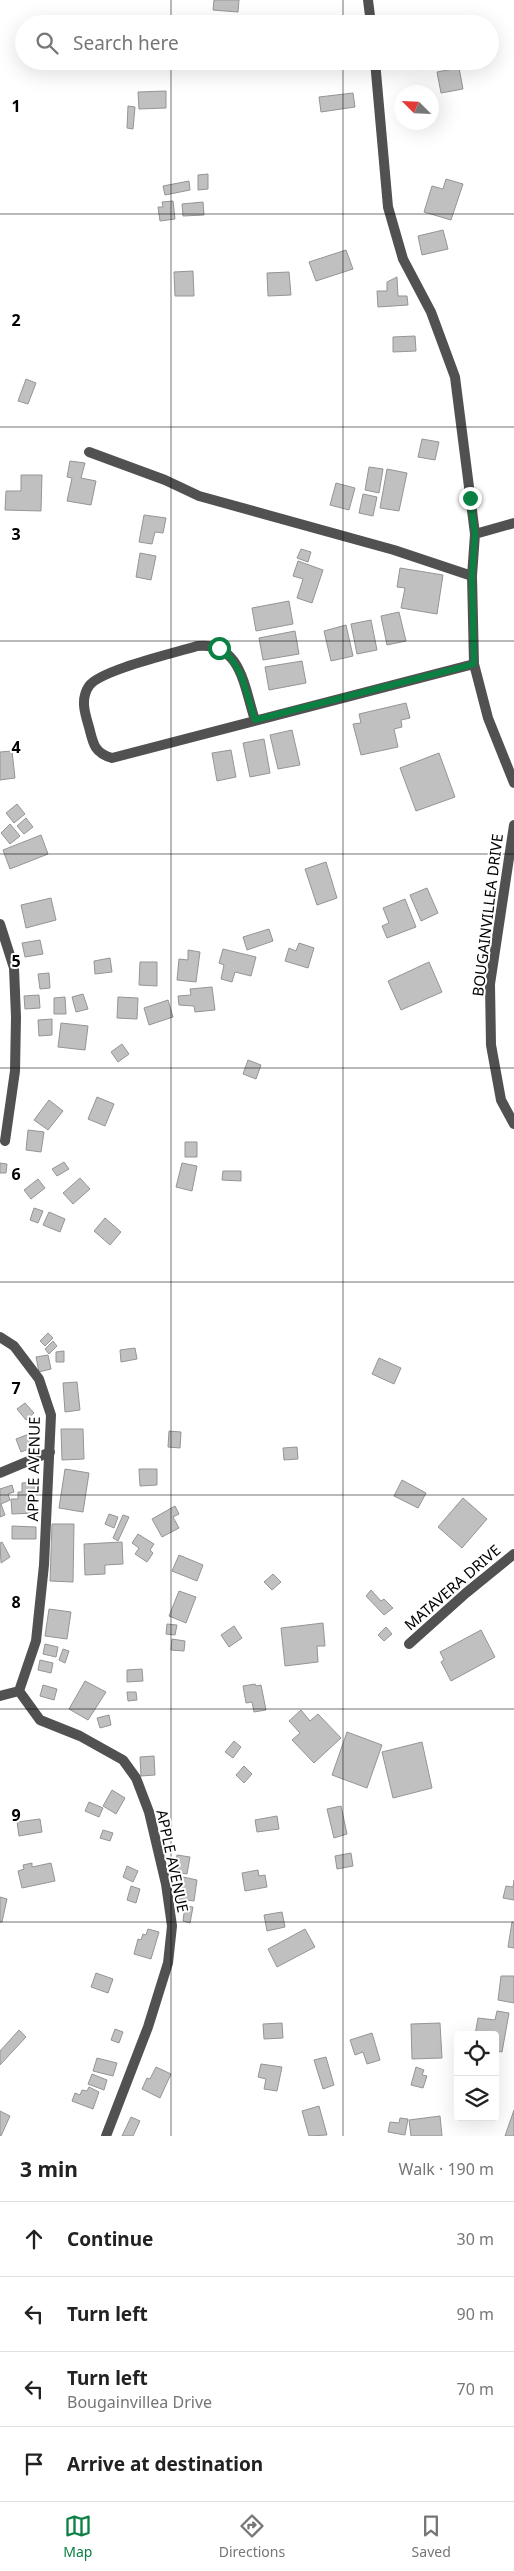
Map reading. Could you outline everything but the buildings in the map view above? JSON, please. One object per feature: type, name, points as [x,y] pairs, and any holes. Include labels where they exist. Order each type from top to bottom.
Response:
[{"type":"street","points":[[368,0],[370,15]]},
{"type":"street","points":[[376,70],[388,207],[403,259],[431,312],[455,377],[475,534],[472,576],[474,664],[488,718],[514,782]]},
{"type":"street","points":[[89,452],[165,480],[199,496],[394,550],[472,576]]},
{"type":"street","points":[[475,534],[514,523]]},
{"type":"street","points":[[255,720],[237,664],[229,654],[219,648],[208,645],[188,649],[95,679],[88,686],[83,706],[94,748],[101,755],[112,758],[474,664]]},
{"type":"street","name":"BOUGAINVILLEA DRIVE","points":[[514,825],[490,984],[491,1045],[494,1063],[501,1100],[514,1124]]},
{"type":"street","points":[[0,924],[14,968],[16,1017],[15,1071],[5,1140]]},
{"type":"street","name":"APPLE AVENUE","points":[[0,1337],[14,1346],[39,1379],[51,1414],[44,1565],[36,1641],[19,1691],[40,1720],[80,1736],[123,1760],[136,1778],[149,1812],[166,1884],[172,1926],[168,1964],[148,2027],[106,2136]]},
{"type":"street","points":[[0,1473],[50,1452]]},
{"type":"street","name":"MATAVERA DRIVE","points":[[409,1644],[466,1592],[514,1554]]},
{"type":"street","points":[[0,1696],[19,1691]]},
{"type":"route","points":[[219,648],[229,654],[237,664],[255,720],[474,664],[472,576],[475,534],[470,498]]}]
